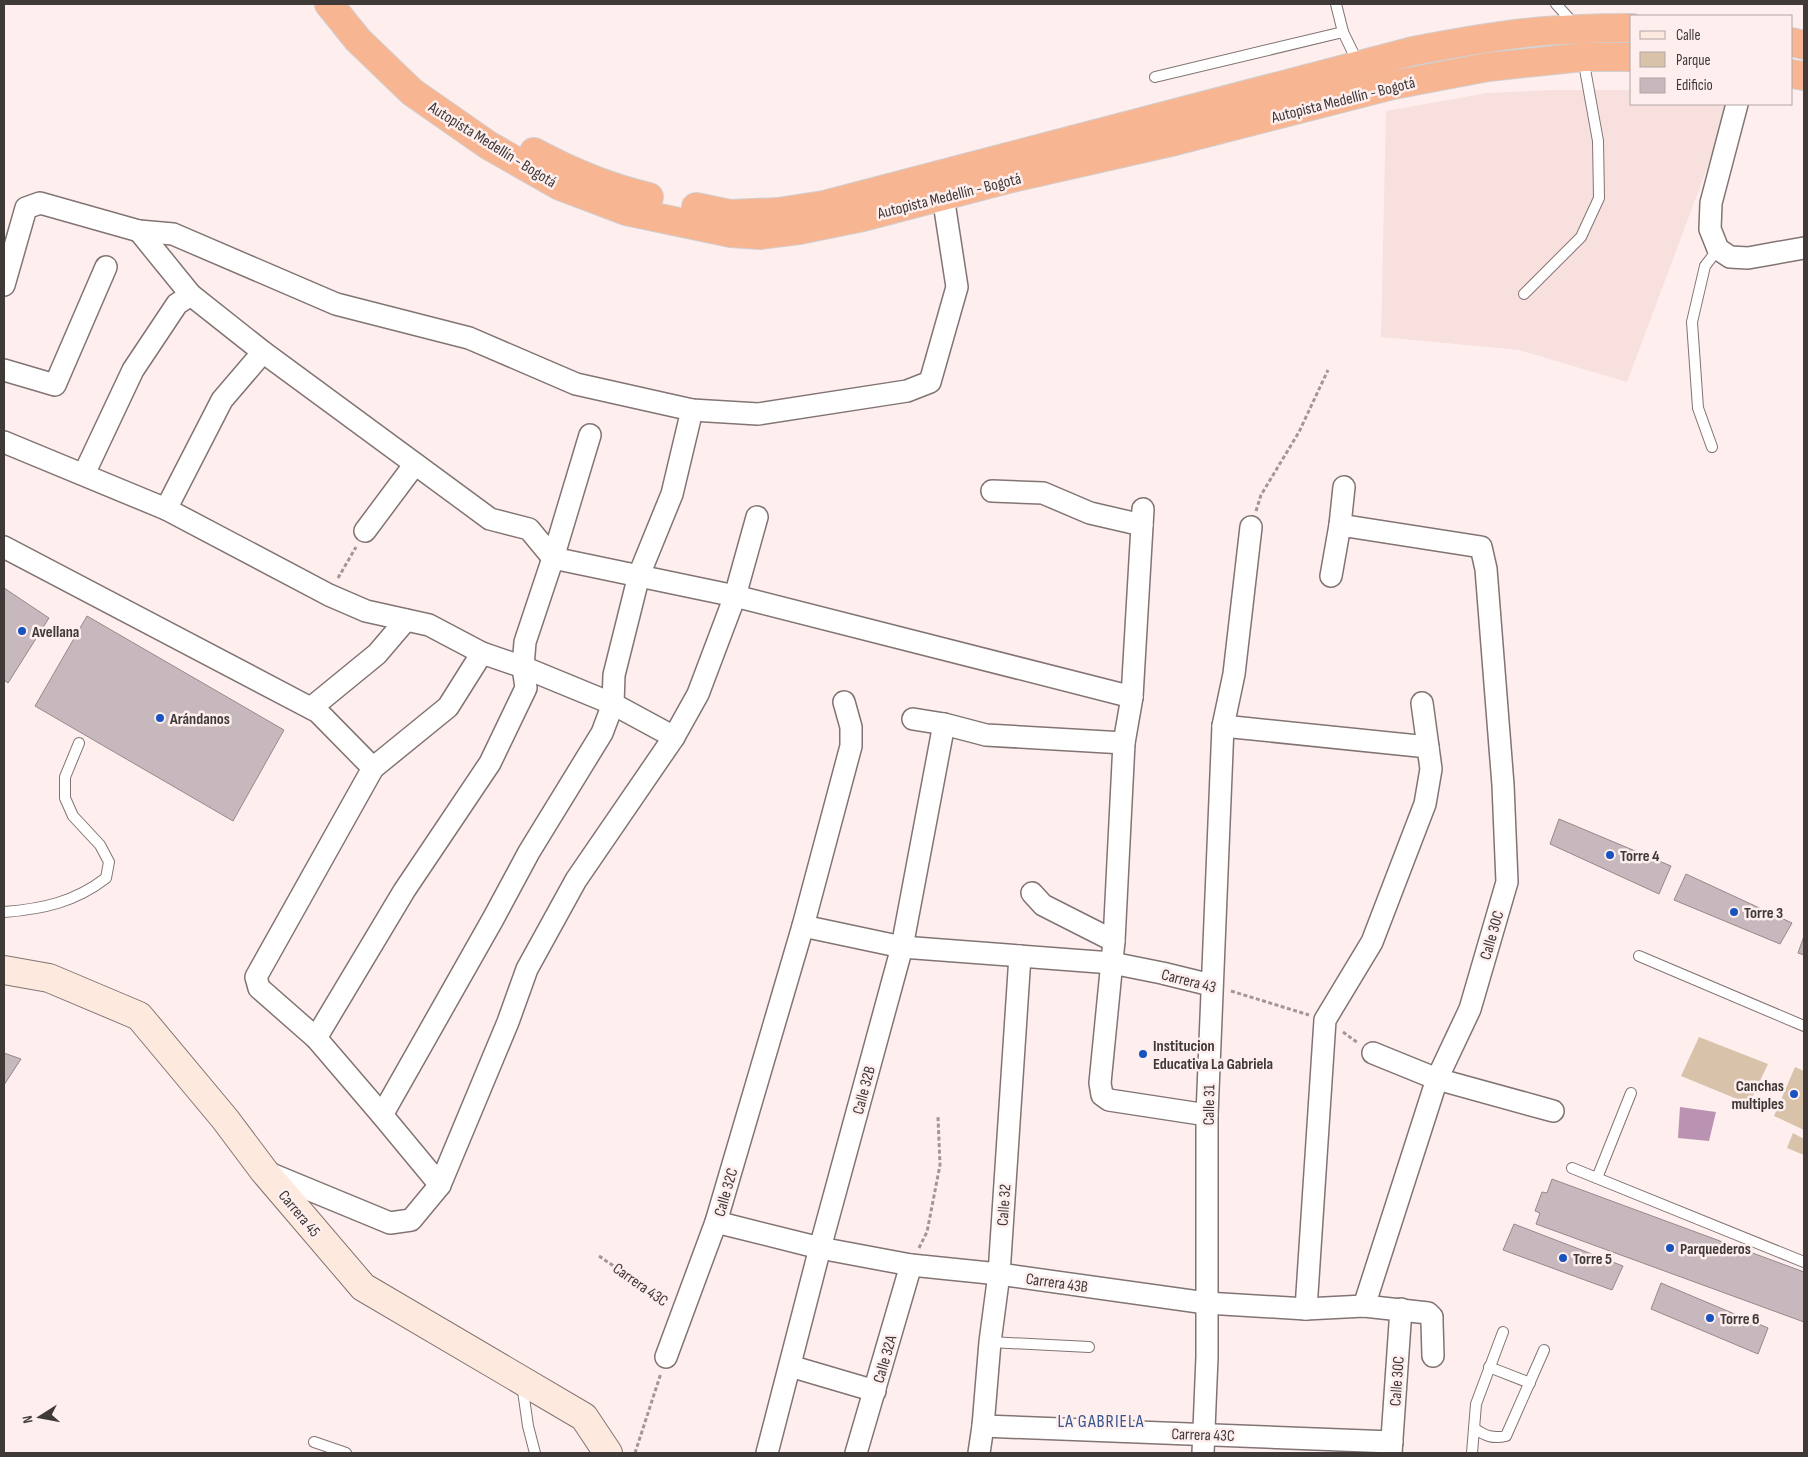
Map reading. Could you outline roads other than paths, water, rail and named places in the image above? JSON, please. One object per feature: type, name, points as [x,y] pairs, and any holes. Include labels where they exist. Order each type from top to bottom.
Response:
[{"type":"highway","name":"Autopista Medellín - Bogotá","points":[[329,4],[358,40],[412,92],[488,145],[560,186],[626,211],[731,233],[760,234],[817,226],[1175,141],[1393,85],[1488,66],[1583,58],[1630,57]]},
{"type":"highway","name":"Autopista Medellín - Bogotá","points":[[351,4],[391,50],[426,81],[486,125],[546,159],[634,194],[730,214],[778,212],[824,205],[1413,52],[1523,33],[1578,28],[1630,28]]},
{"type":"main road","name":"Carrera 45","points":[[4,970],[49,978],[139,1016],[226,1119],[264,1171],[363,1287],[584,1417],[608,1453]]},
{"type":"street","points":[[1737,105],[1711,203],[1710,229],[1718,249],[1730,257],[1748,258],[1804,248]]},
{"type":"street","points":[[4,285],[26,208],[40,202],[139,231],[173,234],[336,304],[469,338],[576,384],[692,410],[758,414],[907,391],[930,382],[957,287],[943,196]]},
{"type":"street","points":[[139,231],[191,295],[264,352],[490,519],[529,529],[553,558],[734,596],[1132,697]]},
{"type":"street","points":[[4,370],[55,385],[106,267]]},
{"type":"street","points":[[84,474],[133,370],[177,304],[191,295]]},
{"type":"street","points":[[166,509],[222,400],[264,352]]},
{"type":"street","points":[[382,1115],[494,919],[529,852],[602,733],[613,704],[614,675],[638,576],[672,494],[692,410]]},
{"type":"street","points":[[316,1038],[404,891],[490,764],[526,688],[523,667],[525,642],[553,558],[590,435]]},
{"type":"street","points":[[4,442],[166,509],[329,595],[366,611],[429,625],[482,653],[523,667],[613,704],[674,737]]},
{"type":"street","points":[[365,531],[415,464]]},
{"type":"street","points":[[1331,576],[1340,526],[1344,487]]},
{"type":"street","points":[[992,490],[1043,493],[1090,513],[1142,517],[1132,697],[1124,743],[1114,942],[1100,1083],[1102,1095],[1109,1100],[1207,1115]]},
{"type":"street","points":[[264,1171],[390,1223],[411,1220],[440,1185],[508,1022],[527,970],[576,880],[674,737],[698,694],[734,596],[757,517]]},
{"type":"street","name":"Calle 30C","points":[[1340,526],[1481,547],[1486,569],[1503,785],[1507,882],[1470,1009],[1437,1079],[1364,1306]]},
{"type":"street","name":"Calle 31","points":[[1203,1444],[1208,1357],[1206,1303],[1207,1115],[1223,726],[1234,674],[1250,527]]},
{"type":"street","points":[[4,547],[318,712],[373,768]]},
{"type":"street","points":[[311,708],[377,654],[406,620]]},
{"type":"street","points":[[440,1185],[316,1038],[259,988],[256,976],[373,768],[448,707],[482,653]]},
{"type":"street","name":"Calle 32C","points":[[666,1357],[716,1222],[803,926],[851,746],[851,726],[844,702]]},
{"type":"street","points":[[1306,1309],[1325,1020],[1372,942],[1425,804],[1432,768],[1422,703]]},
{"type":"street","points":[[913,719],[944,724],[986,735],[1124,743]]},
{"type":"street","name":"Calle 32B","points":[[767,1453],[820,1248],[902,947],[944,724]]},
{"type":"street","points":[[1223,726],[1428,747]]},
{"type":"street","points":[[1032,893],[1042,905],[1114,942]]},
{"type":"street","name":"Carrera 43","points":[[803,926],[902,947],[1112,964],[1162,973],[1211,985]]},
{"type":"street","name":"Calle 32","points":[[979,1453],[999,1274],[1020,956]]},
{"type":"street","points":[[1373,1053],[1437,1079],[1554,1111]]},
{"type":"street","name":"Carrera 43B","points":[[716,1222],[820,1248],[911,1265],[999,1274],[1206,1303],[1306,1309],[1364,1306],[1428,1313],[1432,1318],[1433,1356]]},
{"type":"street","name":"Calle 32A","points":[[856,1453],[911,1265]]},
{"type":"street","name":"Calle 30C","points":[[1392,1447],[1401,1309]]},
{"type":"street","points":[[790,1366],[875,1391]]},
{"type":"street","name":"Carrera 43C","points":[[983,1426],[1203,1444],[1392,1447]]},
{"type":"lane","points":[[1336,4],[1342,32],[1359,65]]},
{"type":"lane","points":[[1556,4],[1578,28]]},
{"type":"lane","points":[[1155,77],[1342,32]]},
{"type":"lane","points":[[1524,294],[1581,237],[1599,198],[1598,142],[1583,58]]},
{"type":"lane","points":[[1712,447],[1698,408],[1692,322],[1705,266],[1718,249]]},
{"type":"lane","points":[[4,912],[34,910],[69,900],[93,888],[106,878],[109,862],[100,845],[73,816],[65,798],[65,777],[79,742]]},
{"type":"lane","points":[[1639,956],[1804,1026]]},
{"type":"lane","points":[[1597,1178],[1630,1093]]},
{"type":"lane","points":[[1572,1168],[1804,1262]]},
{"type":"lane","points":[[1472,1453],[1476,1404],[1503,1332]]},
{"type":"lane","points":[[990,1342],[1089,1347]]},
{"type":"lane","points":[[1474,1428],[1485,1436],[1496,1438],[1506,1436],[1544,1350]]},
{"type":"lane","points":[[1489,1367],[1530,1383]]},
{"type":"lane","points":[[522,1381],[528,1426],[535,1453]]},
{"type":"lane","points":[[314,1442],[346,1453]]},
{"type":"place","name":"Avellana","points":[[22,631]]},
{"type":"place","name":"Arándanos","points":[[160,718]]},
{"type":"place","name":"Torre 4","points":[[1610,855]]},
{"type":"place","name":"Torre 3","points":[[1734,912]]},
{"type":"place","name":"Institucion Educativa La Gabriela","points":[[1143,1054]]},
{"type":"place","name":"Canchas multiples","points":[[1794,1094]]},
{"type":"place","name":"Parquederos","points":[[1670,1248]]},
{"type":"place","name":"Torre 5","points":[[1563,1258]]},
{"type":"place","name":"Torre 6","points":[[1710,1318]]},
{"type":"district","name":"LA GABRIELA","points":[[1101,1421]]}]
